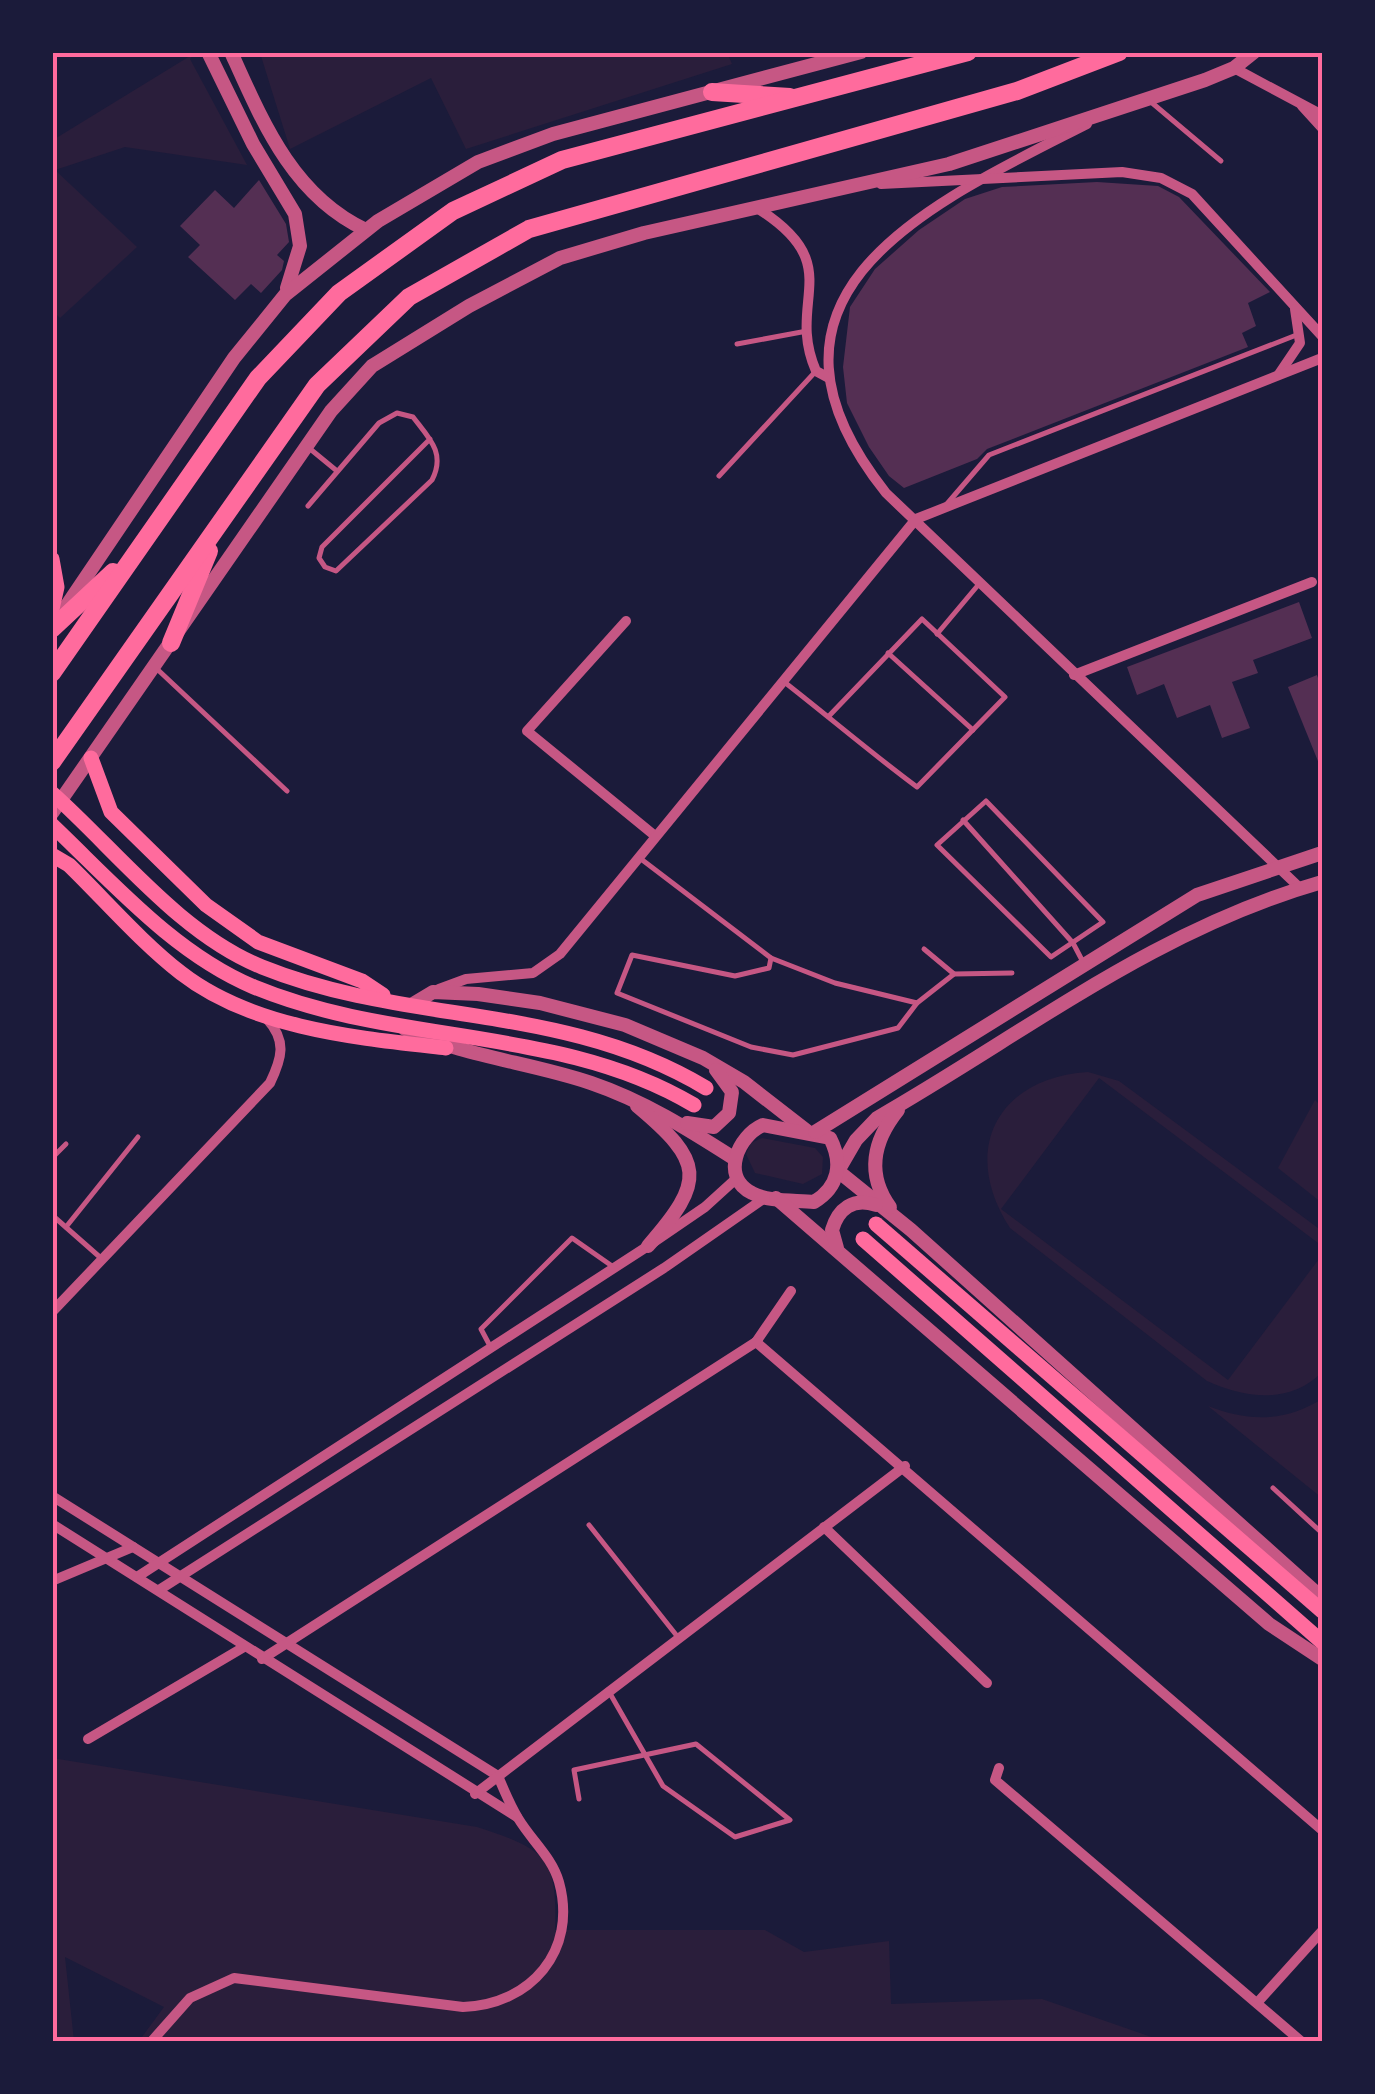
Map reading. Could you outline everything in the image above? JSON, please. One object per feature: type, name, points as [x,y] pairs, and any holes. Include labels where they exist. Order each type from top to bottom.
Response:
[{"type":"main road","points":[[52,672],[258,378],[338,293],[452,211],[562,160],[968,52]]},
{"type":"main road","points":[[52,762],[318,384],[409,297],[529,230],[1017,90],[1119,52]]},
{"type":"main road","points":[[712,92],[806,98]]},
{"type":"main road","points":[[171,644],[199,571],[238,493]]},
{"type":"main road","points":[[52,628],[142,544]]},
{"type":"main road","points":[[52,558],[58,587],[52,609]]},
{"type":"main road","points":[[91,758],[107,806],[232,925],[282,953],[362,981],[391,1000]]},
{"type":"main road","points":[[52,793],[171,904],[220,943],[261,966],[391,1000],[569,1031],[650,1057],[706,1088]]},
{"type":"main road","points":[[107,806],[84,819],[67,837],[56,857],[179,972],[253,1010],[350,1036],[446,1048]]},
{"type":"main road","points":[[52,825],[158,924],[201,958],[256,988],[321,1009],[396,1025],[556,1051],[622,1069],[694,1105]]},
{"type":"main road","points":[[883,1219],[1322,1611]]},
{"type":"main road","points":[[862,1239],[1322,1642]]},
{"type":"street","points":[[208,52],[295,214],[300,246],[285,295]]},
{"type":"street","points":[[52,628],[234,358],[285,295],[366,230],[478,162],[552,134],[834,56],[861,52]]},
{"type":"street","points":[[52,812],[306,446],[351,385],[372,366],[469,306],[560,258],[644,232],[874,184],[1148,100],[1234,68],[1254,52]]},
{"type":"street","points":[[218,75],[234,59],[275,142],[317,201],[366,230]]},
{"type":"street","points":[[1234,68],[1291,94],[1322,114]]},
{"type":"street","points":[[1291,94],[1322,128]]},
{"type":"street","points":[[1105,114],[926,211],[869,258],[840,312],[829,378],[838,421],[860,460],[886,493],[1300,888]]},
{"type":"street","points":[[874,184],[1122,172],[1162,178],[1192,194],[1322,336]]},
{"type":"street","points":[[760,210],[784,226],[803,247],[812,275],[808,353],[816,371],[829,378]]},
{"type":"street","points":[[1276,376],[1292,360],[1301,332],[1293,303]]},
{"type":"street","points":[[413,1004],[466,979],[532,974],[560,954],[916,518],[1322,358]]},
{"type":"street","points":[[1074,674],[1312,582]]},
{"type":"street","points":[[626,621],[527,731],[654,835]]},
{"type":"street","points":[[811,1131],[1197,895],[1322,853]]},
{"type":"street","points":[[883,1219],[838,1171],[830,1138],[811,1131],[763,1125],[740,1142],[735,1159],[738,1176],[753,1194],[814,1202],[829,1190],[838,1171],[864,1129],[903,1104],[1125,965],[1254,901],[1322,882]]},
{"type":"street","points":[[433,992],[511,998],[625,1025],[703,1058],[744,1082],[811,1131]]},
{"type":"street","points":[[52,1312],[270,1083],[280,1063],[282,1043],[277,1031],[253,1010]]},
{"type":"street","points":[[396,1025],[446,1048],[563,1075],[707,1128],[723,1122],[730,1113],[732,1092],[703,1058]]},
{"type":"street","points":[[625,1096],[673,1136],[691,1166],[692,1179],[684,1203],[648,1246]]},
{"type":"street","points":[[903,1104],[885,1126],[874,1169],[879,1191],[911,1230],[1322,1598]]},
{"type":"street","points":[[664,1113],[735,1159]]},
{"type":"street","points":[[137,1577],[648,1246],[705,1207],[738,1176]]},
{"type":"street","points":[[771,1198],[838,1248],[1269,1624],[1322,1659]]},
{"type":"street","points":[[159,1590],[771,1198]]},
{"type":"street","points":[[838,1248],[832,1230],[843,1208],[867,1202],[883,1219],[911,1230]]},
{"type":"street","points":[[262,1659],[756,1342],[791,1291]]},
{"type":"street","points":[[756,1342],[905,1466],[1322,1830]]},
{"type":"street","points":[[476,1794],[677,1636],[905,1466]]},
{"type":"street","points":[[52,1496],[498,1776],[517,1817],[547,1856],[559,1880],[563,1904],[560,1935],[552,1959],[538,1980],[517,1995],[487,2006],[463,2007],[234,1978],[190,1998],[151,2042]]},
{"type":"street","points":[[52,1524],[517,1817]]},
{"type":"street","points":[[824,1527],[987,1682]]},
{"type":"street","points":[[52,1581],[133,1546]]},
{"type":"street","points":[[88,1739],[244,1648]]},
{"type":"street","points":[[999,1768],[995,1780],[1302,2042]]},
{"type":"street","points":[[1257,2003],[1322,1931]]},
{"type":"lane","points":[[1148,100],[1221,162]]},
{"type":"lane","points":[[737,344],[807,331]]},
{"type":"lane","points":[[945,507],[989,455],[1301,332]]},
{"type":"lane","points":[[719,476],[816,371]]},
{"type":"lane","points":[[308,506],[379,423],[397,413],[413,417],[430,439],[438,450],[439,466],[432,480],[347,566],[336,571],[324,567],[320,558],[322,547],[430,439]]},
{"type":"lane","points":[[306,446],[337,471]]},
{"type":"lane","points":[[937,634],[979,584]]},
{"type":"lane","points":[[783,681],[828,717],[917,787],[1005,696],[922,619],[828,717]]},
{"type":"lane","points":[[888,653],[972,730]]},
{"type":"lane","points":[[155,667],[288,791]]},
{"type":"lane","points":[[986,801],[1104,922],[1050,956],[936,845],[963,820],[986,801]]},
{"type":"lane","points":[[963,820],[1072,942],[1083,962]]},
{"type":"lane","points":[[637,857],[771,958],[835,982],[918,1002]]},
{"type":"lane","points":[[924,949],[954,974]]},
{"type":"lane","points":[[771,958],[769,968],[736,976],[632,955],[618,993],[751,1048],[793,1055],[898,1028],[918,1002],[954,974],[1012,974]]},
{"type":"lane","points":[[66,1227],[138,1137]]},
{"type":"lane","points":[[52,1158],[66,1144]]},
{"type":"lane","points":[[52,1214],[102,1260]]},
{"type":"lane","points":[[490,1346],[481,1329],[572,1238],[614,1268]]},
{"type":"lane","points":[[1273,1488],[1322,1533]]},
{"type":"lane","points":[[589,1526],[677,1636]]},
{"type":"lane","points":[[580,1799],[574,1770],[645,1754],[696,1744],[790,1820],[735,1837],[663,1786],[645,1754],[608,1690]]},
{"type":"shaded area","points":[[727,52],[732,64],[466,149],[431,78],[290,149],[261,56]]},
{"type":"shaded area","points":[[195,53],[190,59],[247,165],[125,147],[55,170],[137,247],[60,318],[52,310],[53,140]]},
{"type":"shaded area","points":[[1088,1072],[1119,1081],[1318,1228],[1322,1246],[1099,1078],[1001,1209],[1228,1380],[1322,1255],[1322,1372],[1309,1383],[1282,1394],[1267,1395],[1236,1391],[1207,1381],[1010,1228],[995,1199],[988,1172],[988,1146],[996,1123],[1010,1104],[1030,1088],[1056,1077]]},
{"type":"shaded area","points":[[1315,1100],[1322,1107],[1322,1203],[1278,1168]]},
{"type":"shaded area","points":[[762,1138],[815,1148],[823,1157],[822,1174],[803,1184],[755,1173],[746,1154],[751,1143]]},
{"type":"shaded area","points":[[1322,1399],[1322,1498],[1208,1406],[1237,1415],[1266,1417],[1294,1412]]},
{"type":"shaded area","points":[[52,1758],[477,1827],[518,1842],[542,1859],[554,1886],[555,1930],[765,1930],[804,1952],[889,1941],[891,2004],[1042,1999],[1163,2041],[139,2041],[164,2007],[65,1957],[74,2041],[53,2041]]},
{"type":"building","points":[[259,180],[286,224],[289,242],[277,255],[284,261],[282,270],[261,293],[251,284],[235,300],[188,257],[200,245],[180,226],[215,190],[234,208]]},
{"type":"building","points":[[1097,182],[1158,186],[1179,197],[1270,292],[1248,303],[1256,326],[1242,333],[1248,347],[987,449],[977,459],[904,488],[889,476],[869,447],[847,403],[843,367],[850,307],[875,269],[919,230],[965,199],[1002,187]]},
{"type":"building","points":[[1299,602],[1312,638],[1253,660],[1258,673],[1232,682],[1250,728],[1222,738],[1210,705],[1177,718],[1164,684],[1137,695],[1127,667]]},
{"type":"building","points":[[1317,675],[1322,690],[1322,771],[1288,687]]}]
